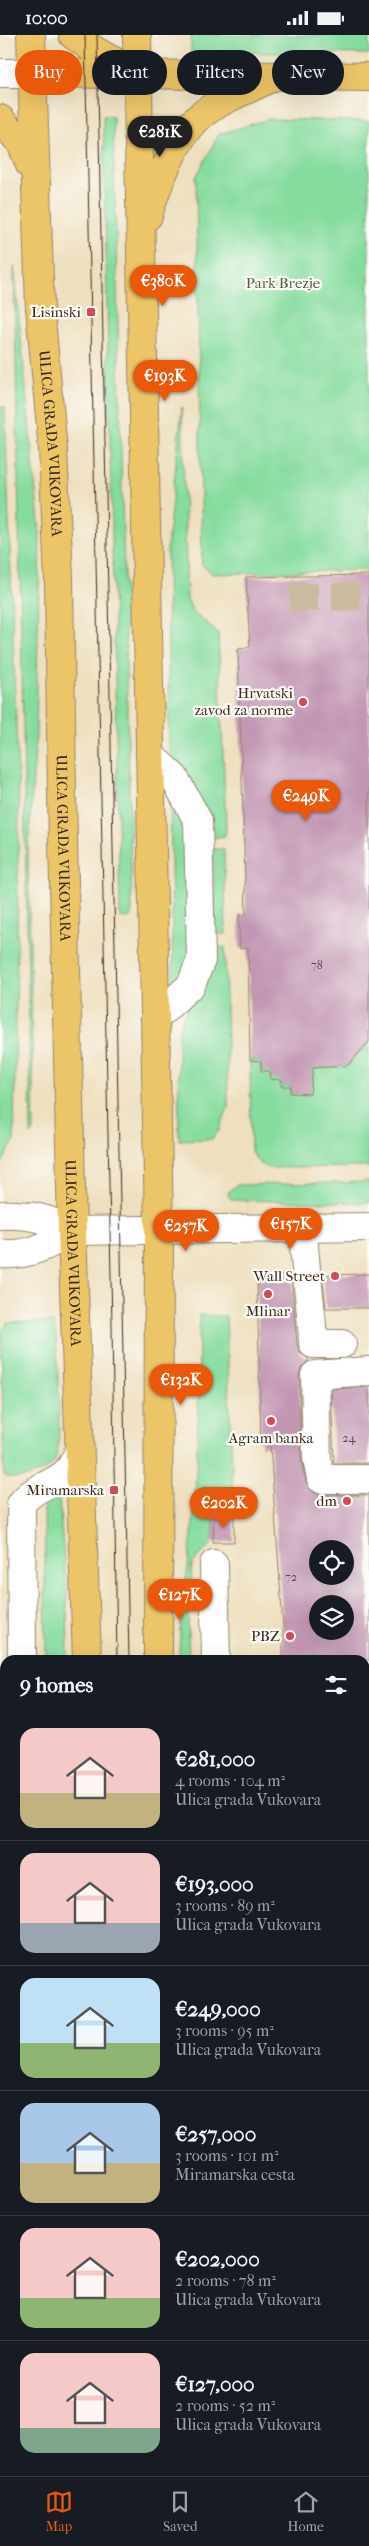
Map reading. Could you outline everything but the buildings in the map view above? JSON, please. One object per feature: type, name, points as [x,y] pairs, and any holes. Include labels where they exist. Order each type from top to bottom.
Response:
[{"type":"main road","name":"ULICA GRADA VUKOVARA","points":[[31,35],[31,50]]},
{"type":"main road","points":[[73,35],[94,50]]},
{"type":"main road","points":[[137,35],[137,50]]},
{"type":"main road","points":[[167,74],[272,76]]},
{"type":"main road","points":[[344,77],[369,77]]},
{"type":"main road","points":[[141,243],[156,187],[192,124],[198,117],[220,103],[272,78]]},
{"type":"main road","name":"ULICA GRADA VUKOVARA","points":[[32,95],[40,308],[53,450],[60,579],[62,816],[72,1231],[78,1450],[87,1655]]},
{"type":"main road","points":[[138,95],[159,1231],[158,1655]]},
{"type":"main road","points":[[0,119],[21,143],[34,177]]},
{"type":"street","points":[[0,73],[15,73]]},
{"type":"street","points":[[150,755],[174,777],[198,821],[201,950],[201,960],[191,985],[155,1018]]},
{"type":"street","points":[[0,1215],[23,1214],[44,1218],[72,1231],[369,1227]]},
{"type":"street","points":[[303,1229],[304,1262],[312,1307],[317,1459],[321,1479],[369,1479]]},
{"type":"street","points":[[0,1254],[24,1254],[56,1241],[72,1231]]},
{"type":"street","points":[[313,1344],[342,1344]]},
{"type":"street","points":[[315,1375],[369,1371]]},
{"type":"street","points":[[22,1655],[21,1504],[35,1491],[64,1476],[71,1469],[78,1450]]},
{"type":"street","points":[[214,1564],[216,1655]]},
{"type":"green space","points":[[191,35],[369,35],[369,54],[344,54],[344,50],[272,50],[272,53],[262,53],[262,50],[191,50]]},
{"type":"green space","points":[[103,116],[113,117],[132,911],[130,918],[120,917]]},
{"type":"green space","name":"Park Brezje","points":[[269,119],[369,121],[369,570],[213,574],[202,565],[196,177],[219,134]]},
{"type":"green space","points":[[14,266],[40,534],[36,734],[28,852],[34,1131],[31,1135]]},
{"type":"green space","points":[[0,407],[5,407],[19,809],[14,1141],[0,1167]]},
{"type":"green space","points":[[182,407],[187,599],[192,610],[218,633],[226,826],[225,836],[210,838],[169,748],[167,547]]},
{"type":"green space","points":[[170,793],[185,809],[195,947],[175,987],[173,982]]},
{"type":"green space","points":[[213,849],[224,849],[226,934],[215,934]]},
{"type":"green space","points":[[225,947],[228,1108],[219,1131],[212,1139],[179,1140],[178,1036],[181,1022],[214,948]]},
{"type":"green space","points":[[369,1042],[369,1167],[270,1168],[260,1164],[251,1152],[250,1060],[261,1061],[261,1071],[269,1071],[282,1080],[281,1086],[291,1086],[290,1093],[310,1094],[313,1068],[347,1066]]},
{"type":"green space","points":[[369,1182],[369,1203],[232,1200],[228,1195],[229,1191],[237,1185]]},
{"type":"green space","points":[[199,1315],[226,1316],[234,1517],[214,1516],[213,1542],[192,1564],[188,1626],[189,1655],[179,1655],[184,1592],[193,1524],[198,1419]]},
{"type":"green space","points":[[53,1322],[56,1336],[59,1400],[59,1436],[55,1460],[37,1474],[9,1478],[4,1475],[1,1333],[8,1323]]},
{"type":"green space","points":[[51,1495],[59,1499],[67,1596],[68,1655],[46,1655],[44,1498]]},
{"type":"tunnel","points":[[290,598],[369,596]]},
{"type":"tram line","points":[[85,35],[112,1325],[117,1655]]},
{"type":"tram line","points":[[97,35],[129,1655]]},
{"type":"place","name":"Lisinski","points":[[91,312]]},
{"type":"place","name":"Hrvatski zavod za norme","points":[[303,702]]},
{"type":"place","name":"Wall Street","points":[[335,1276]]},
{"type":"place","name":"Mlinar","points":[[268,1294]]},
{"type":"place","name":"Agram banka","points":[[271,1421]]},
{"type":"place","name":"Miramarska","points":[[114,1490]]},
{"type":"place","name":"dm","points":[[347,1501]]},
{"type":"place","name":"PBZ","points":[[290,1636]]}]
